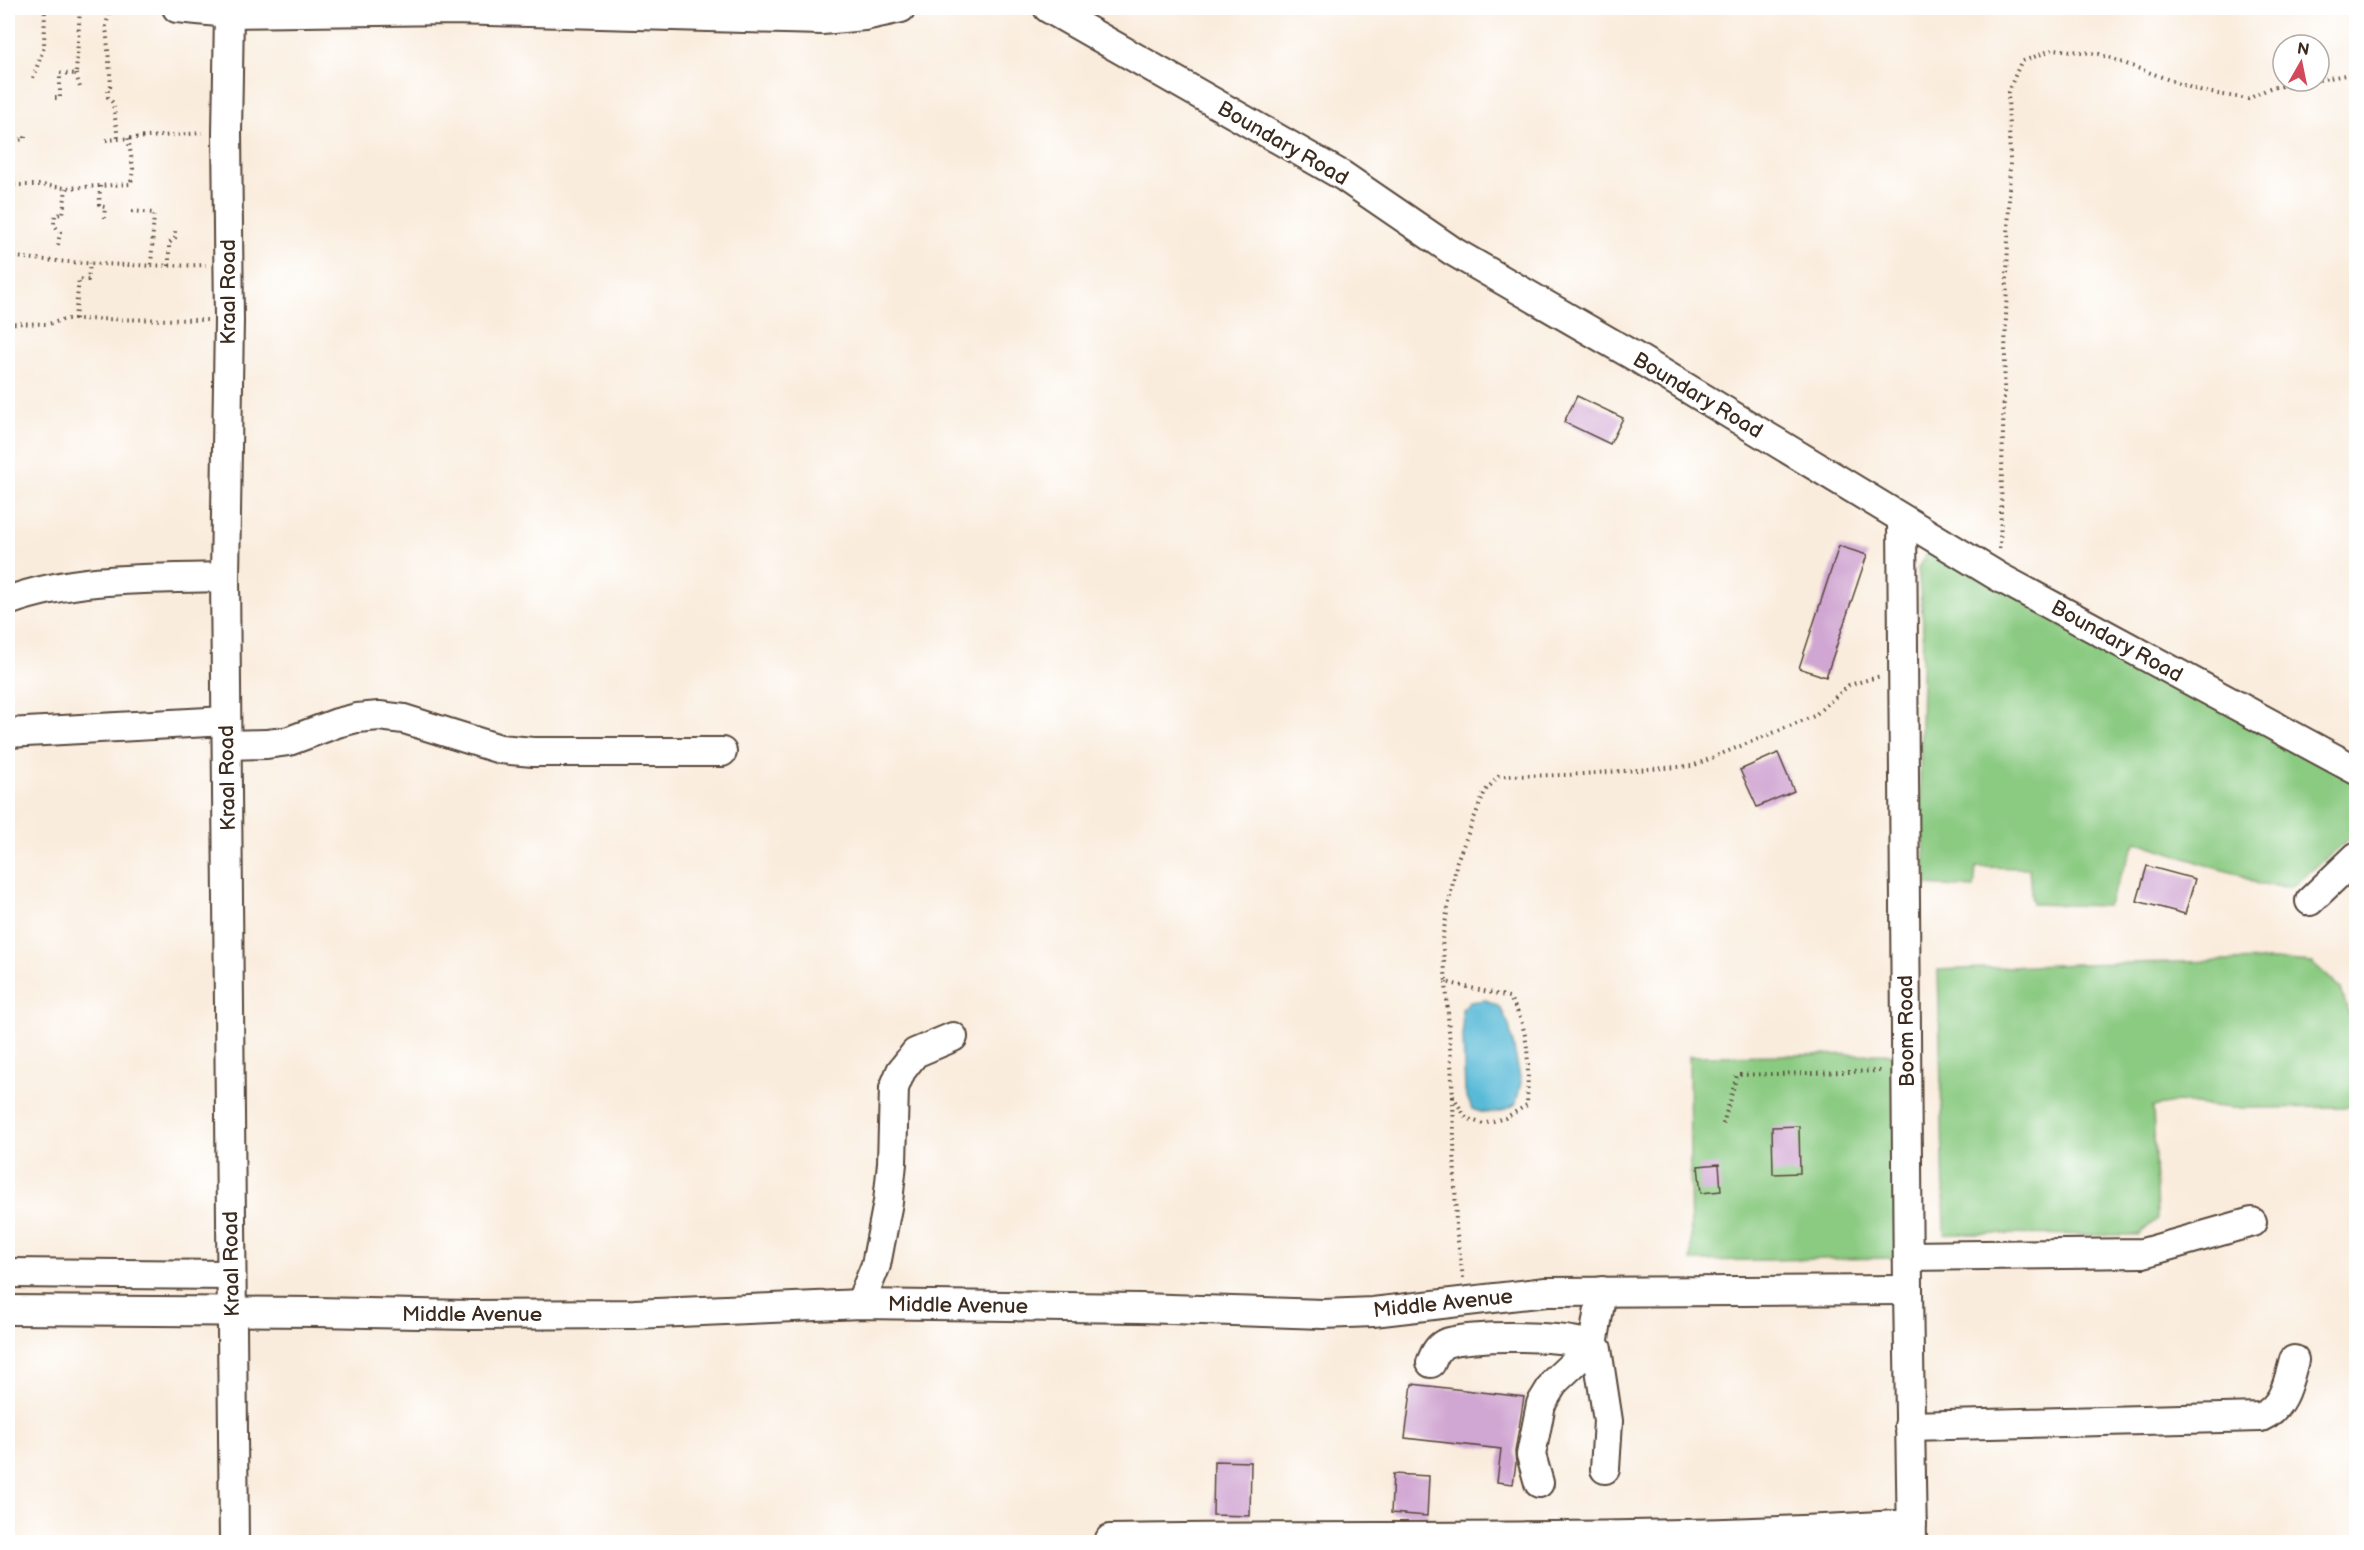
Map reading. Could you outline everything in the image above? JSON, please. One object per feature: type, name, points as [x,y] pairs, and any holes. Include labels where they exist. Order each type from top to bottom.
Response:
[{"type":"street","points":[[177,8],[229,13],[452,10],[822,20],[864,16],[901,8]]},
{"type":"street","name":"Boundary Road","points":[[1048,8],[1343,176],[1454,252],[1645,362],[1999,577],[2356,770]]},
{"type":"street","name":"Kraal Road","points":[[229,13],[227,133],[229,320],[225,577],[234,1542]]},
{"type":"street","name":"Boom Road","points":[[1902,519],[1909,1426],[1912,1533]]},
{"type":"street","points":[[8,601],[34,591],[73,585],[128,580],[225,577]]},
{"type":"street","points":[[8,733],[226,733],[267,744],[289,741],[337,723],[379,716],[404,719],[500,748],[533,752],[722,752]]},
{"type":"street","points":[[2310,901],[2356,857]]},
{"type":"street","points":[[860,1304],[876,1265],[888,1202],[892,1163],[891,1107],[894,1088],[901,1071],[915,1053],[953,1037]]},
{"type":"street","points":[[1908,1256],[2143,1253],[2252,1222]]},
{"type":"street","points":[[8,1273],[231,1275]]},
{"type":"street","name":"Middle Avenue","points":[[8,1310],[470,1315],[611,1314],[860,1304],[1140,1308],[1323,1314],[1373,1311],[1546,1292],[1908,1290]]},
{"type":"street","points":[[1539,1483],[1531,1455],[1541,1404],[1555,1382],[1593,1345],[1602,1291]]},
{"type":"street","points":[[1431,1363],[1442,1345],[1467,1338],[1512,1337],[1573,1341],[1593,1345],[1597,1349],[1608,1421],[1605,1469]]},
{"type":"street","points":[[1909,1426],[2260,1417],[2271,1413],[2282,1397],[2294,1360]]},
{"type":"street","points":[[1110,1539],[1278,1536],[1645,1539],[1912,1533]]},
{"type":"path","points":[[33,78],[44,47],[45,8]]},
{"type":"path","points":[[80,8],[76,74],[81,87]]},
{"type":"path","points":[[110,8],[106,26],[111,85],[108,89],[108,97],[113,103],[118,139]]},
{"type":"path","points":[[1999,577],[2009,173],[2008,92],[2021,62],[2054,49],[2099,54],[2200,91],[2248,99],[2271,88]]},
{"type":"path","points":[[55,98],[60,98],[60,73],[76,74]]},
{"type":"path","points":[[2331,78],[2356,73]]},
{"type":"path","points":[[8,141],[25,139],[25,132]]},
{"type":"path","points":[[106,140],[227,133]]},
{"type":"path","points":[[8,185],[66,188],[130,184],[133,168],[128,138]]},
{"type":"path","points":[[100,186],[99,206],[105,207],[104,218]]},
{"type":"path","points":[[58,245],[60,232],[54,225],[55,214],[63,214],[66,188]]},
{"type":"path","points":[[132,211],[154,213],[151,267]]},
{"type":"path","points":[[169,266],[169,243],[175,238],[175,228]]},
{"type":"path","points":[[8,256],[60,262],[151,267],[228,265]]},
{"type":"path","points":[[75,319],[79,279],[88,280],[90,263]]},
{"type":"path","points":[[8,323],[48,324],[75,319],[229,320]]},
{"type":"path","points":[[1465,1301],[1456,1227],[1453,1096],[1442,939],[1457,861],[1485,791],[1499,776],[1568,776],[1692,766],[1814,716],[1849,685],[1870,677],[1902,673]]},
{"type":"path","points":[[1446,982],[1509,998],[1520,1013],[1527,1048],[1527,1105],[1504,1118],[1483,1124],[1467,1118],[1453,1096]]},
{"type":"path","points":[[1723,1124],[1737,1075],[1906,1070]]},
{"type":"green space","points":[[1938,553],[2356,782],[2356,834],[2291,887],[2260,885],[2239,874],[2136,841],[2107,906],[2032,904],[2029,868],[1976,867],[1974,888],[1927,885],[1920,782],[1923,622],[1918,568],[1926,554]]},
{"type":"green space","points":[[2274,960],[2313,963],[2341,989],[2354,1032],[2352,1107],[2231,1108],[2177,1102],[2153,1107],[2157,1219],[2138,1235],[1945,1234],[1938,970],[2079,964]]},
{"type":"green space","points":[[1896,1054],[1896,1258],[1691,1261],[1689,1056]]},
{"type":"water","points":[[1486,1000],[1500,1007],[1509,1025],[1521,1082],[1516,1104],[1505,1110],[1489,1113],[1472,1109],[1465,1092],[1462,1009],[1470,1002]]},
{"type":"building","points":[[1577,396],[1623,418],[1610,444],[1564,422]]},
{"type":"building","points":[[1839,546],[1867,555],[1826,677],[1799,668]]},
{"type":"building","points":[[1778,753],[1794,791],[1757,807],[1740,770]]},
{"type":"building","points":[[2147,866],[2195,879],[2185,914],[2137,901]]},
{"type":"building","points":[[1799,1126],[1800,1173],[1773,1174],[1772,1127]]},
{"type":"building","points":[[1719,1164],[1721,1191],[1701,1193],[1698,1166]]},
{"type":"building","points":[[1412,1384],[1524,1397],[1515,1452],[1513,1484],[1497,1482],[1501,1449],[1405,1438]]},
{"type":"building","points":[[1214,1461],[1251,1462],[1250,1516],[1213,1515]]},
{"type":"building","points":[[1393,1474],[1429,1476],[1427,1516],[1391,1513]]}]
